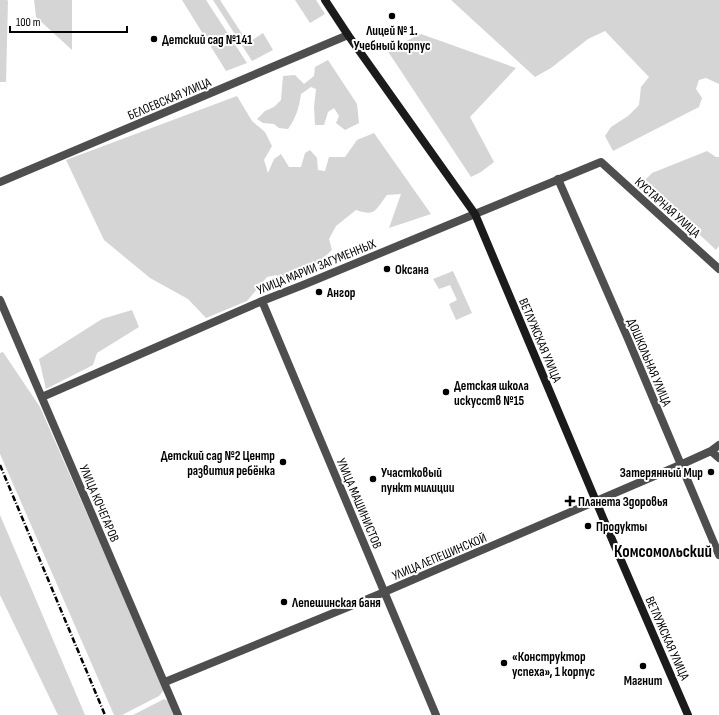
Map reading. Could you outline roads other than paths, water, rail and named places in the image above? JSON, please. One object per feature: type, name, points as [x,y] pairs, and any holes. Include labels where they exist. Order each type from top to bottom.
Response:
[{"type":"main road","name":"ВЕТЛУЖСКАЯ УЛИЦА","points":[[325,0],[348,35],[475,214],[688,715]]},
{"type":"street","name":"БЕЛОЕВСКАЯ УЛИЦА","points":[[0,182],[348,35]]},
{"type":"street","name":"УЛИЦА МАРИИ ЗАГУМЕННЫХ","points":[[42,397],[262,301],[600,162]]},
{"type":"street","name":"КУСТАРНАЯ УЛИЦА","points":[[600,162],[719,269]]},
{"type":"street","name":"ДОШКОЛЬНАЯ УЛИЦА","points":[[558,179],[628,339],[719,555]]},
{"type":"street","name":"УЛИЦА КОЧЕГАРОВ","points":[[0,300],[178,715]]},
{"type":"street","name":"УЛИЦА МАШИНИСТОВ","points":[[262,301],[436,715]]},
{"type":"street","name":"УЛИЦА ЛЕПЕШИНСКОЙ","points":[[165,682],[385,592],[680,465],[711,451],[719,445]]},
{"type":"street","points":[[711,451],[719,458]]},
{"type":"railway","points":[[0,465],[105,715]]},
{"type":"place","name":"Лицей № 1. Учебный корпус","points":[[392,16]]},
{"type":"place","name":"Детский сад №141","points":[[154,39]]},
{"type":"place","name":"Оксана","points":[[387,269]]},
{"type":"place","name":"Ангор","points":[[319,292]]},
{"type":"place","name":"Детская школа искусств №15","points":[[446,392]]},
{"type":"place","name":"Детский сад №2 Центр развития ребёнка","points":[[283,462]]},
{"type":"place","name":"Затерянный Мир","points":[[711,472]]},
{"type":"place","name":"Участковый пункт милиции","points":[[373,479]]},
{"type":"place","name":"Планета Здоровья","points":[[570,501]]},
{"type":"place","name":"Продукты","points":[[588,526]]},
{"type":"place","name":"Лепешинская баня","points":[[284,602]]},
{"type":"place","name":"«Конструктор успеха», 1 корпус","points":[[504,663]]},
{"type":"place","name":"Магнит","points":[[643,666]]},
{"type":"district","name":"Комсомольский","points":[[663,551]]}]
